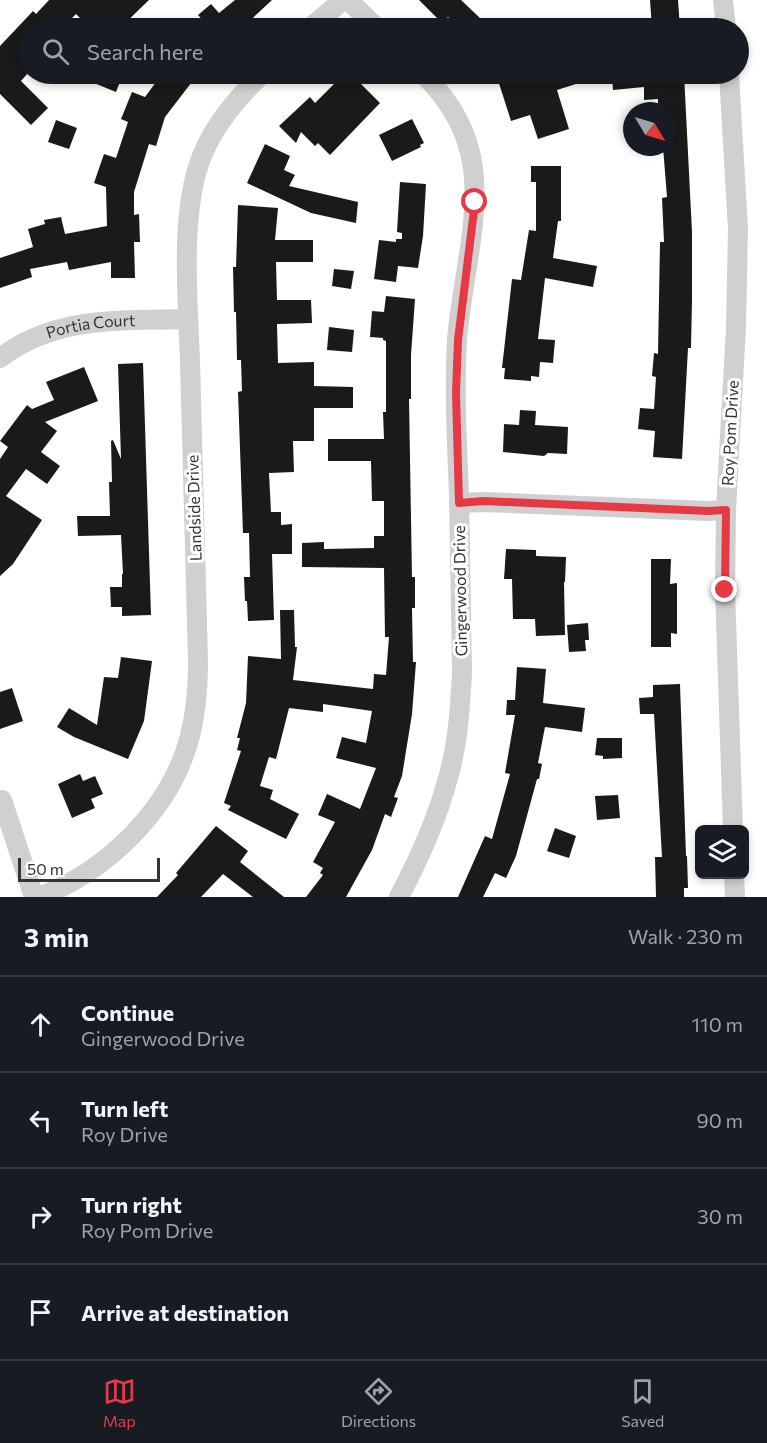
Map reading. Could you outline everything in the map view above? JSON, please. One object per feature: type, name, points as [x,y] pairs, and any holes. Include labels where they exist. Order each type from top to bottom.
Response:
[{"type":"street","points":[[322,18],[343,0]]},
{"type":"street","points":[[348,0],[367,18]]},
{"type":"street","points":[[723,0],[725,18]]},
{"type":"street","name":"Landside Drive","points":[[39,897],[55,891],[92,869],[134,833],[162,798],[188,745],[198,693],[188,319],[189,204],[205,148],[226,112],[253,84]]},
{"type":"street","name":"Gingerwood Drive","points":[[399,897],[424,848],[448,777],[459,714],[462,673],[456,393],[458,340],[475,202],[473,169],[462,128],[442,93],[433,84]]},
{"type":"street","name":"Roy Pom Drive","points":[[730,84],[738,229],[736,326],[726,510],[725,590],[733,825]]},
{"type":"street","name":"Portia Court","points":[[0,358],[31,339],[64,327],[92,322],[188,319]]},
{"type":"street","points":[[459,503],[484,501],[726,510]]},
{"type":"street","points":[[2,800],[34,897]]},
{"type":"street","points":[[734,879],[735,897]]},
{"type":"building","points":[[49,0],[149,0],[130,18],[80,18],[76,14],[72,18],[26,18],[33,11],[36,14]]},
{"type":"building","points":[[235,0],[272,0],[253,18],[201,18],[198,15],[211,4],[219,13]]},
{"type":"building","points":[[419,0],[461,0],[480,18],[448,17],[437,18]]},
{"type":"building","points":[[650,0],[678,0],[679,18],[651,18]]},
{"type":"building","points":[[18,27],[18,84],[24,84],[48,108],[31,125],[0,94],[0,46]]},
{"type":"building","points":[[96,84],[119,84],[116,92]]},
{"type":"building","points":[[155,84],[190,84],[165,117],[156,146],[149,144],[134,192],[134,215],[139,214],[140,242],[134,242],[135,278],[111,278],[111,262],[69,270],[67,262],[30,269],[32,277],[0,288],[0,258],[33,247],[28,229],[45,224],[44,220],[61,217],[65,234],[107,226],[106,187],[94,183],[104,154],[116,158],[128,122],[121,119],[132,92],[145,97]]},
{"type":"building","points":[[334,84],[361,84],[380,103],[330,155],[318,143],[315,146],[301,132],[296,143],[279,126],[310,97],[315,103]]},
{"type":"building","points":[[499,84],[576,84],[557,90],[569,129],[538,139],[530,115],[511,121]]},
{"type":"building","points":[[613,84],[685,84],[692,232],[692,301],[691,348],[688,348],[682,459],[653,457],[655,431],[638,429],[640,408],[654,409],[656,377],[652,376],[654,353],[658,354],[660,242],[664,242],[662,198],[667,197],[664,156],[677,156],[677,102],[658,102],[658,99],[644,100],[644,87],[613,90]]},
{"type":"building","points":[[412,119],[424,143],[420,145],[421,147],[392,161],[379,135]]},
{"type":"building","points":[[56,120],[77,128],[69,149],[48,142]]},
{"type":"building","points":[[265,144],[290,156],[284,170],[295,175],[289,186],[358,202],[356,223],[311,213],[247,183]]},
{"type":"building","points":[[531,166],[561,166],[561,221],[558,221],[553,258],[597,266],[593,287],[545,278],[538,339],[555,340],[553,363],[540,362],[539,377],[531,376],[531,381],[504,379],[505,368],[502,368],[512,279],[521,280],[529,230],[536,231],[536,182],[531,182]]},
{"type":"building","points":[[400,182],[426,184],[423,236],[418,268],[398,266],[396,282],[374,279],[379,240],[396,242],[396,239],[402,239],[402,233],[397,232]]},
{"type":"building","points":[[238,205],[278,208],[275,240],[313,240],[313,262],[276,262],[277,300],[311,300],[312,323],[277,324],[278,363],[314,362],[314,386],[353,387],[353,408],[314,408],[314,441],[293,441],[294,472],[269,473],[271,512],[281,512],[281,525],[292,524],[292,554],[272,554],[274,620],[248,621],[247,601],[245,601],[244,577],[250,577],[249,533],[243,533],[238,392],[242,391],[241,360],[237,360],[233,267],[236,267]]},
{"type":"building","points":[[334,269],[354,271],[351,289],[332,286]]},
{"type":"building","points":[[386,296],[415,299],[411,399],[409,399],[412,577],[415,577],[415,608],[412,608],[413,662],[416,662],[412,714],[402,776],[394,797],[398,798],[391,817],[385,814],[372,850],[346,897],[306,897],[323,875],[320,873],[323,868],[313,862],[335,822],[318,815],[327,794],[360,809],[376,768],[336,758],[342,737],[366,743],[372,711],[323,704],[323,712],[289,708],[276,759],[269,757],[260,786],[273,790],[270,799],[299,814],[286,839],[228,810],[231,806],[224,803],[241,751],[237,750],[240,738],[237,738],[246,703],[248,656],[281,659],[280,610],[294,610],[295,647],[297,647],[293,680],[373,689],[374,674],[386,675],[389,637],[385,637],[384,568],[302,567],[302,543],[324,542],[324,549],[374,548],[374,536],[384,536],[384,501],[372,501],[371,461],[328,461],[328,439],[384,439],[386,341],[383,338],[370,337],[372,311],[384,312]]},
{"type":"building","points":[[329,327],[354,330],[352,352],[327,350]]},
{"type":"building","points":[[143,363],[151,615],[122,616],[122,607],[111,607],[110,587],[122,587],[121,535],[78,536],[77,516],[110,516],[109,482],[112,482],[111,441],[113,440],[121,459],[118,364]]},
{"type":"building","points":[[84,367],[98,401],[45,422],[57,431],[41,452],[60,466],[47,484],[26,469],[6,496],[42,520],[13,564],[0,576],[0,459],[8,447],[0,441],[27,405],[32,409],[54,400],[46,382]]},
{"type":"building","points":[[520,410],[536,411],[535,425],[568,427],[567,454],[548,453],[544,456],[503,452],[504,424],[519,425]]},
{"type":"building","points":[[506,549],[536,550],[536,556],[566,557],[565,635],[536,636],[535,619],[513,619],[512,579],[504,579]]},
{"type":"building","points":[[651,559],[671,559],[670,584],[677,583],[677,634],[671,633],[671,647],[651,647]]},
{"type":"building","points":[[588,623],[589,640],[585,640],[586,651],[569,652],[567,625]]},
{"type":"building","points":[[121,657],[152,661],[144,721],[128,759],[74,737],[57,727],[69,708],[97,725],[104,677],[118,678]]},
{"type":"building","points":[[517,667],[546,669],[543,703],[585,708],[582,732],[545,727],[538,763],[542,764],[539,779],[537,779],[516,856],[506,878],[495,873],[483,897],[458,897],[485,836],[492,839],[510,774],[505,773],[515,715],[506,715],[507,700],[515,700]]},
{"type":"building","points":[[680,684],[688,888],[684,888],[684,897],[656,897],[655,857],[662,857],[654,714],[640,714],[639,698],[653,697],[653,685]]},
{"type":"building","points":[[12,688],[23,721],[0,729],[0,692]]},
{"type":"building","points":[[597,738],[622,738],[622,758],[603,759],[603,756],[595,755]]},
{"type":"building","points":[[80,774],[83,781],[95,776],[103,794],[91,799],[95,808],[72,818],[58,784]]},
{"type":"building","points":[[618,795],[620,818],[597,820],[595,796]]},
{"type":"building","points":[[216,826],[248,851],[240,862],[284,897],[253,897],[223,874],[201,897],[157,897],[178,875],[176,873]]},
{"type":"building","points":[[555,828],[576,836],[569,858],[547,851]]},
{"type":"route","points":[[475,202],[458,340],[456,393],[459,503],[484,501],[726,510],[725,590]]}]
